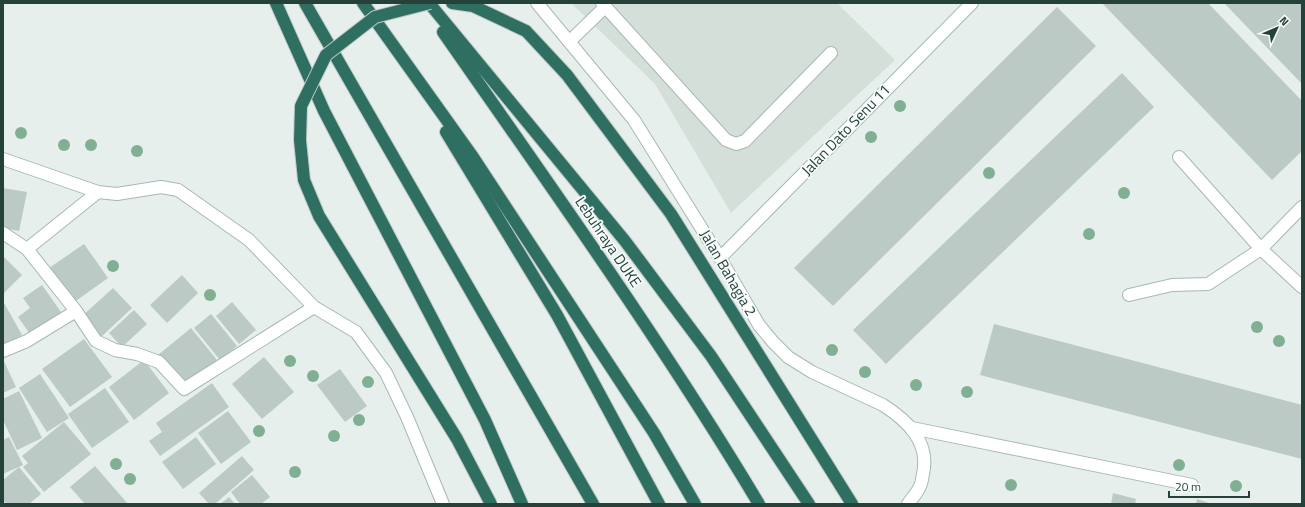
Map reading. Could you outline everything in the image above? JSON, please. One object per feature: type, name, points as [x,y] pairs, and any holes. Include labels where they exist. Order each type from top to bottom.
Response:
[{"type":"highway","points":[[276,3],[324,111],[484,420],[522,504]]},
{"type":"highway","points":[[305,3],[593,504]]},
{"type":"highway","points":[[363,3],[473,157],[654,433],[695,504]]},
{"type":"highway","name":"Lebuhraya DUKE","points":[[423,3],[604,263],[716,433],[759,504]]},
{"type":"highway","points":[[491,504],[457,439],[319,216],[304,180],[300,140],[301,106],[326,55],[375,17],[429,3],[625,241],[711,356],[809,504]]},
{"type":"highway","points":[[452,3],[473,6],[526,31],[567,75],[671,214],[852,504]]},
{"type":"highway","points":[[401,57],[558,315],[659,504]]},
{"type":"street","name":"Jalan Bahagia 2","points":[[537,3],[634,120],[720,258],[759,325],[772,342],[788,357],[812,372],[883,405],[893,411],[912,428],[922,444],[925,464],[920,486],[908,504]]},
{"type":"street","name":"Jalan Dato Senu 11","points":[[720,258],[972,3]]},
{"type":"street","points":[[570,41],[603,5],[726,140],[736,144],[745,141],[831,53]]},
{"type":"street","points":[[1179,157],[1261,249],[1302,287]]},
{"type":"street","points":[[3,159],[98,192],[117,194],[161,187],[178,190],[249,240],[314,307],[356,332],[386,373],[407,417],[443,504]]},
{"type":"street","points":[[27,249],[98,192]]},
{"type":"street","points":[[1129,295],[1172,285],[1208,284],[1261,249],[1302,207]]},
{"type":"street","points":[[3,233],[27,249],[76,311],[96,341],[115,350],[137,354],[159,362],[184,389],[314,307]]},
{"type":"street","points":[[3,351],[27,341],[76,311]]},
{"type":"street","points":[[912,428],[1192,485]]},
{"type":"shaded area","points":[[571,3],[837,3],[895,60],[731,213],[655,84]]},
{"type":"building","points":[[1102,3],[1208,3],[1302,101],[1302,151],[1272,180]]},
{"type":"building","points":[[1224,3],[1302,3],[1302,84]]},
{"type":"building","points":[[1057,7],[1096,46],[833,306],[794,268]]},
{"type":"building","points":[[1122,73],[1154,107],[886,364],[853,330]]},
{"type":"building","points":[[3,188],[27,192],[19,231],[3,228]]},
{"type":"building","points":[[84,244],[108,278],[73,303],[49,268]]},
{"type":"building","points":[[3,256],[22,275],[4,293],[3,292]]},
{"type":"building","points":[[182,275],[198,293],[167,323],[150,305]]},
{"type":"building","points":[[42,285],[61,312],[30,334],[18,317],[30,308],[23,298]]},
{"type":"building","points":[[113,288],[132,308],[100,338],[81,317]]},
{"type":"building","points":[[3,301],[22,335],[3,345]]},
{"type":"building","points":[[232,302],[256,330],[239,344],[216,316]]},
{"type":"building","points":[[134,310],[147,324],[122,347],[109,333]]},
{"type":"building","points":[[211,314],[237,346],[220,360],[194,328]]},
{"type":"building","points":[[994,324],[1302,405],[1302,459],[980,375]]},
{"type":"building","points":[[191,328],[217,360],[185,387],[158,355]]},
{"type":"building","points":[[84,339],[112,377],[70,407],[42,369]]},
{"type":"building","points":[[264,357],[294,392],[262,419],[232,384]]},
{"type":"building","points":[[3,359],[16,387],[3,393]]},
{"type":"building","points":[[144,360],[169,393],[134,420],[109,387]]},
{"type":"building","points":[[340,369],[367,406],[345,422],[317,385]]},
{"type":"building","points":[[40,374],[69,418],[47,432],[19,388]]},
{"type":"building","points":[[212,383],[229,407],[160,456],[149,441],[162,432],[156,423]]},
{"type":"building","points":[[105,388],[129,422],[92,448],[68,414]]},
{"type":"building","points":[[19,391],[42,438],[17,450],[3,420],[3,399]]},
{"type":"building","points":[[228,411],[251,442],[221,464],[198,433]]},
{"type":"building","points":[[64,422],[91,454],[44,492],[23,467],[28,463],[22,456]]},
{"type":"building","points":[[9,437],[23,465],[3,474],[3,440]]},
{"type":"building","points":[[196,437],[216,464],[183,489],[162,462]]},
{"type":"building","points":[[242,456],[254,470],[215,504],[209,504],[199,493]]},
{"type":"building","points":[[95,466],[128,504],[85,504],[70,487]]},
{"type":"building","points":[[19,467],[41,494],[29,504],[6,504],[3,500],[3,480]]},
{"type":"building","points":[[252,475],[270,497],[261,504],[240,504],[231,492]]},
{"type":"building","points":[[1113,493],[1136,499],[1135,504],[1111,504]]},
{"type":"building","points":[[229,497],[235,504],[220,504]]},
{"type":"building","points":[[1197,499],[1212,504],[1196,504]]}]
